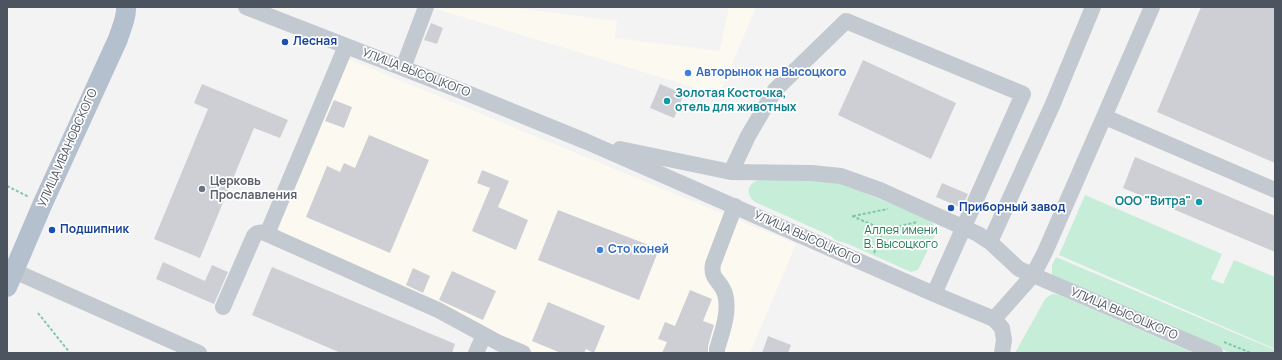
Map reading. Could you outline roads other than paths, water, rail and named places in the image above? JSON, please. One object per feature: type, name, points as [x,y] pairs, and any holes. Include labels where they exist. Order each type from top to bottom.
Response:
[{"type":"main road","name":"УЛИЦА ИВАНОВСКОГО","points":[[10,279],[118,39],[126,7]]},
{"type":"street","name":"УЛИЦА ВЫСОЦКОГО","points":[[248,7],[585,141],[994,319]]},
{"type":"street","points":[[403,68],[426,7]]},
{"type":"street","points":[[990,242],[1052,106],[1093,7]]},
{"type":"street","points":[[1002,353],[1004,340],[1002,328],[994,319],[1033,275],[1045,252],[1152,7]]},
{"type":"street","points":[[731,172],[748,136],[775,90],[846,21],[1023,94],[934,294]]},
{"type":"street","points":[[267,234],[346,46]]},
{"type":"street","points":[[1105,117],[1275,190]]},
{"type":"street","name":"УЛИЦА ВЫСОЦКОГО","points":[[585,141],[731,172],[796,172],[842,176],[880,190],[978,234],[990,242],[1019,269],[1215,353]]},
{"type":"street","points":[[717,353],[724,321],[726,303],[725,294],[721,285],[711,272],[735,206]]},
{"type":"street","points":[[223,308],[254,236],[256,233],[260,232],[438,310],[499,343],[523,353]]},
{"type":"street","points":[[10,279],[199,353]]},
{"type":"street","points":[[476,353],[484,335]]},
{"type":"place","name":"Лесная","points":[[285,42]]},
{"type":"place","name":"Авторынок на Высоцкого","points":[[688,73]]},
{"type":"place","name":"Золотая Косточка, отель для животных","points":[[667,101]]},
{"type":"place","name":"Церковь Прославления","points":[[202,189]]},
{"type":"place","name":"ООО \"Витра\"","points":[[1199,202]]},
{"type":"place","name":"Приборный завод","points":[[951,208]]},
{"type":"place","name":"Подшипник","points":[[52,230]]},
{"type":"place","name":"Сто коней","points":[[600,250]]},
{"type":"park label","name":"Аллея имени В. Высоцкого","points":[[901,238]]}]
